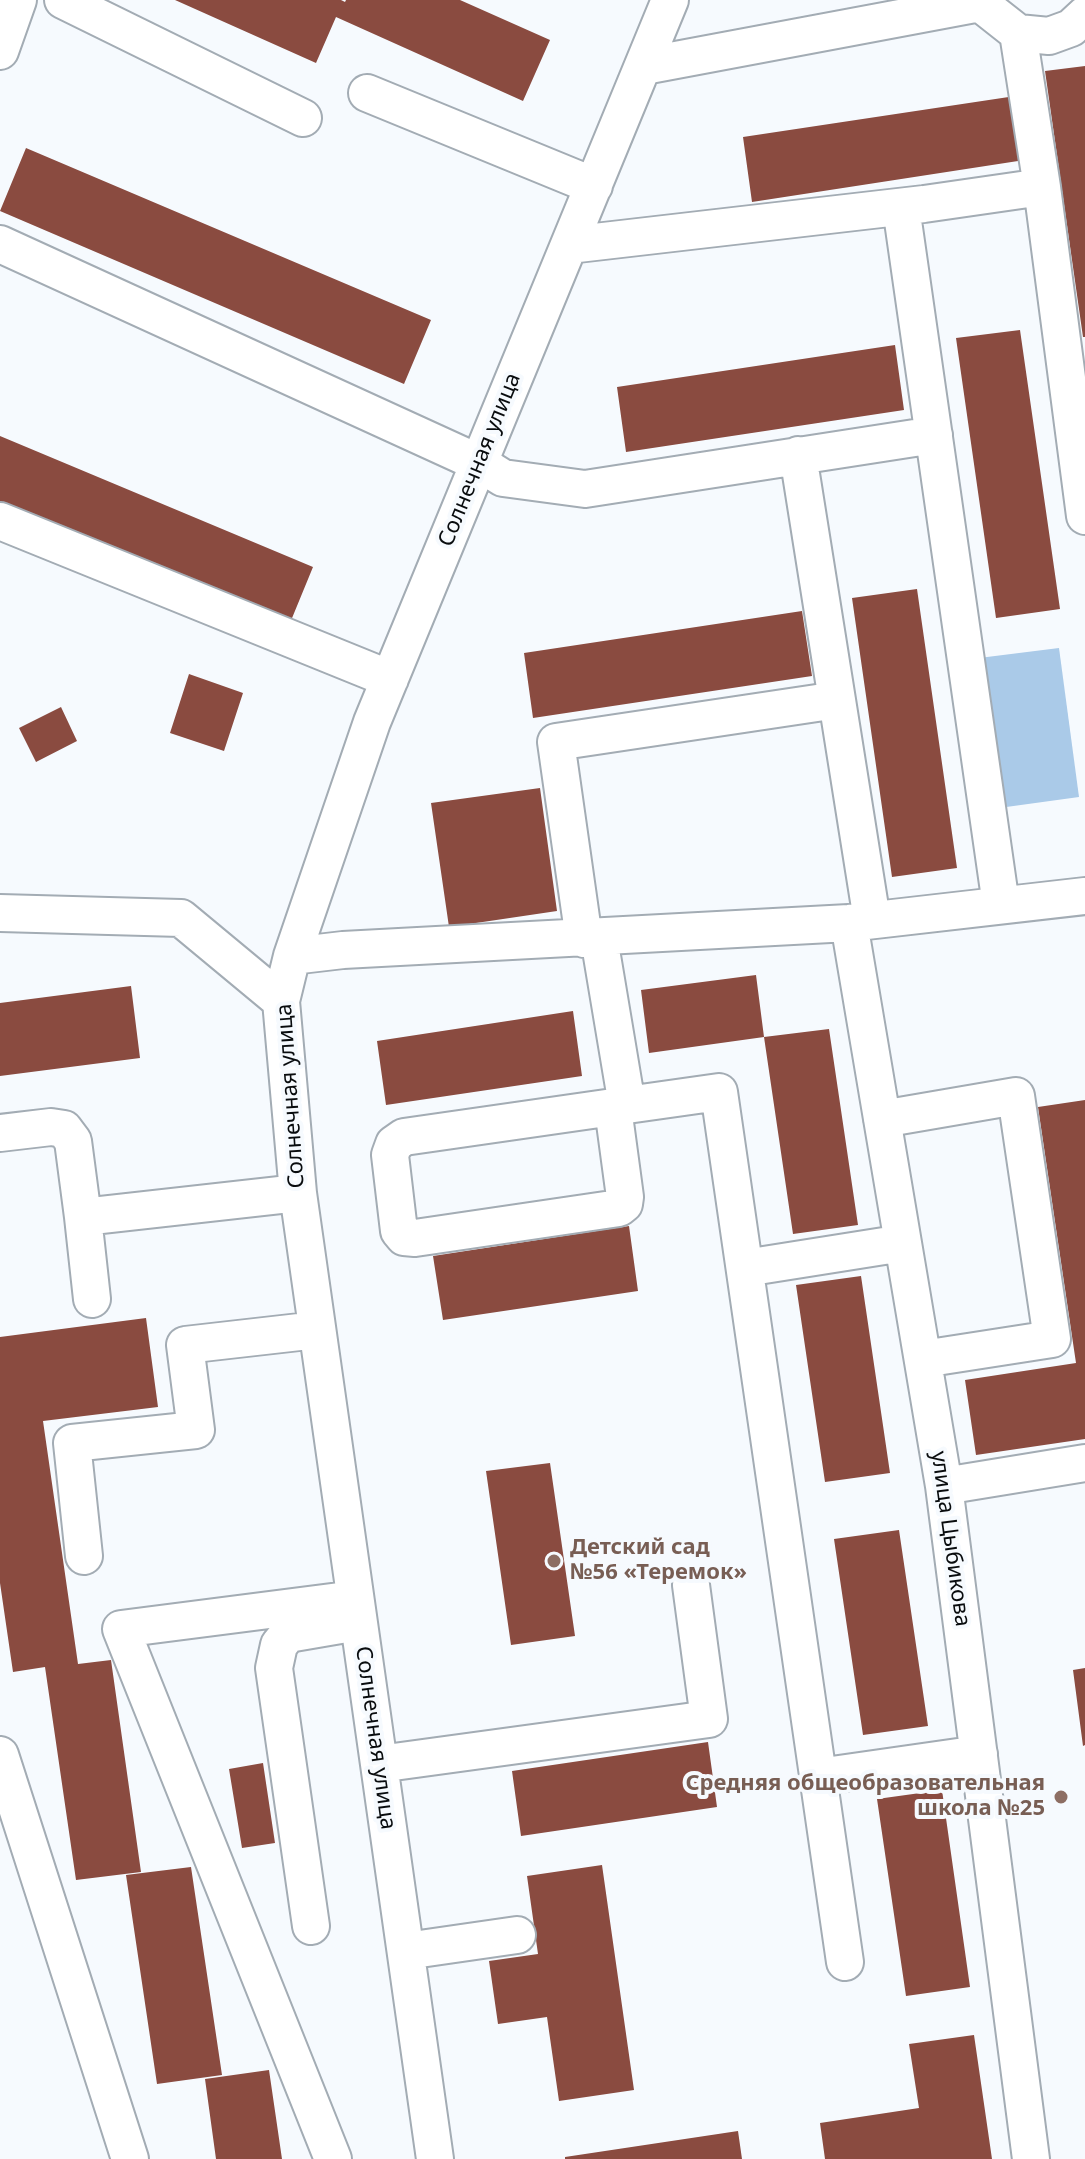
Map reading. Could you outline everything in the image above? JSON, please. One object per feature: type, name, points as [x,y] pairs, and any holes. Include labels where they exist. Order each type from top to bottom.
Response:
[{"type":"street","points":[[0,51],[18,0]]},
{"type":"street","points":[[63,0],[303,118]]},
{"type":"street","name":"Солнечная улица","points":[[435,2159],[298,1193],[281,1001],[292,956],[372,722],[670,0]]},
{"type":"street","points":[[644,66],[839,14],[980,1],[1018,33],[1049,36],[1071,28],[1085,15]]},
{"type":"street","points":[[1018,33],[1076,385],[1085,516]]},
{"type":"street","points":[[367,93],[594,186]]},
{"type":"street","points":[[569,245],[901,207],[1042,187]]},
{"type":"street","points":[[901,207],[1001,905]]},
{"type":"street","points":[[0,244],[479,463],[503,478],[585,489],[934,435]]},
{"type":"street","name":"улица Цыбикова","points":[[798,455],[837,700],[882,1119],[944,1486],[1031,2159]]},
{"type":"street","points":[[0,521],[390,679]]},
{"type":"street","points":[[837,700],[556,742],[620,1107],[624,1204],[619,1208],[415,1238],[404,1237],[399,1231],[390,1155],[394,1144],[404,1137],[620,1107],[719,1092],[845,1962]]},
{"type":"street","points":[[292,956],[343,950],[860,922],[1085,896]]},
{"type":"street","points":[[0,913],[181,918],[281,1001]]},
{"type":"street","points":[[882,1119],[1016,1096],[1052,1339],[923,1359]]},
{"type":"street","points":[[0,1133],[51,1127],[64,1129],[73,1141],[92,1299]]},
{"type":"street","points":[[83,1217],[298,1193]]},
{"type":"street","points":[[745,1268],[903,1243]]},
{"type":"street","points":[[84,1556],[72,1443],[196,1430],[185,1345],[317,1330]]},
{"type":"street","points":[[944,1486],[1085,1463]]},
{"type":"street","points":[[379,1764],[709,1719],[691,1585]]},
{"type":"street","points":[[311,1926],[274,1668],[279,1645],[288,1634],[357,1610]]},
{"type":"street","points":[[333,2159],[121,1629],[357,1610]]},
{"type":"street","points":[[818,1777],[979,1754]]},
{"type":"street","points":[[0,1755],[130,2159]]},
{"type":"street","points":[[406,1951],[517,1935]]},
{"type":"shaded area","points":[[1059,648],[1079,797],[999,808],[979,658]]},
{"type":"building","points":[[175,0],[460,0],[550,40],[523,101],[336,17],[316,63]]},
{"type":"building","points":[[1085,66],[1085,337],[1083,337],[1045,71]]},
{"type":"building","points":[[1022,95],[1031,159],[752,202],[743,137]]},
{"type":"building","points":[[26,148],[431,320],[404,384],[0,211]]},
{"type":"building","points":[[1020,330],[1060,609],[996,618],[956,338]]},
{"type":"building","points":[[895,345],[904,410],[626,452],[617,387]]},
{"type":"building","points":[[0,436],[313,567],[290,623],[0,501]]},
{"type":"building","points":[[917,589],[957,868],[892,877],[852,598]]},
{"type":"building","points":[[802,611],[812,676],[533,718],[524,653]]},
{"type":"building","points":[[189,674],[243,693],[224,751],[170,733]]},
{"type":"building","points":[[61,707],[77,741],[36,762],[19,728]]},
{"type":"building","points":[[540,788],[557,911],[449,927],[431,803]]},
{"type":"building","points":[[756,975],[764,1037],[649,1053],[641,990]]},
{"type":"building","points":[[131,986],[140,1058],[0,1076],[0,1003]]},
{"type":"building","points":[[573,1011],[582,1076],[386,1105],[377,1041]]},
{"type":"building","points":[[829,1029],[858,1225],[793,1234],[764,1037]]},
{"type":"building","points":[[1085,1100],[1085,1439],[976,1455],[965,1380],[1076,1363],[1038,1107]]},
{"type":"building","points":[[629,1226],[638,1291],[443,1320],[433,1256]]},
{"type":"building","points":[[861,1276],[890,1473],[825,1482],[796,1285]]},
{"type":"building","points":[[146,1318],[158,1407],[43,1421],[78,1664],[111,1660],[141,1872],[76,1880],[45,1667],[13,1672],[0,1583],[0,1337]]},
{"type":"building","points":[[550,1463],[575,1636],[511,1645],[486,1471]]},
{"type":"building","points":[[899,1530],[928,1726],[863,1735],[834,1539]]},
{"type":"building","points":[[1085,1668],[1085,1745],[1083,1746],[1073,1670]]},
{"type":"building","points":[[708,1742],[717,1807],[521,1836],[512,1771]]},
{"type":"building","points":[[263,1763],[275,1843],[242,1848],[229,1769]]},
{"type":"building","points":[[942,1790],[970,1987],[906,1996],[877,1799]]},
{"type":"building","points":[[602,1865],[634,2090],[559,2101],[547,2017],[498,2024],[489,1961],[538,1954],[527,1876]]},
{"type":"building","points":[[191,1867],[222,2075],[157,2084],[126,1875]]},
{"type":"building","points":[[974,2035],[992,2159],[825,2159],[820,2123],[919,2108],[909,2044]]},
{"type":"building","points":[[269,2070],[282,2159],[216,2159],[205,2079]]},
{"type":"building","points":[[738,2131],[742,2159],[565,2159],[565,2157]]},
{"type":"place","name":"Детский сад №56 «Теремок»","points":[[554,1561]]},
{"type":"place","name":"Средняя общеобразовательная школа №25","points":[[1061,1797]]}]
